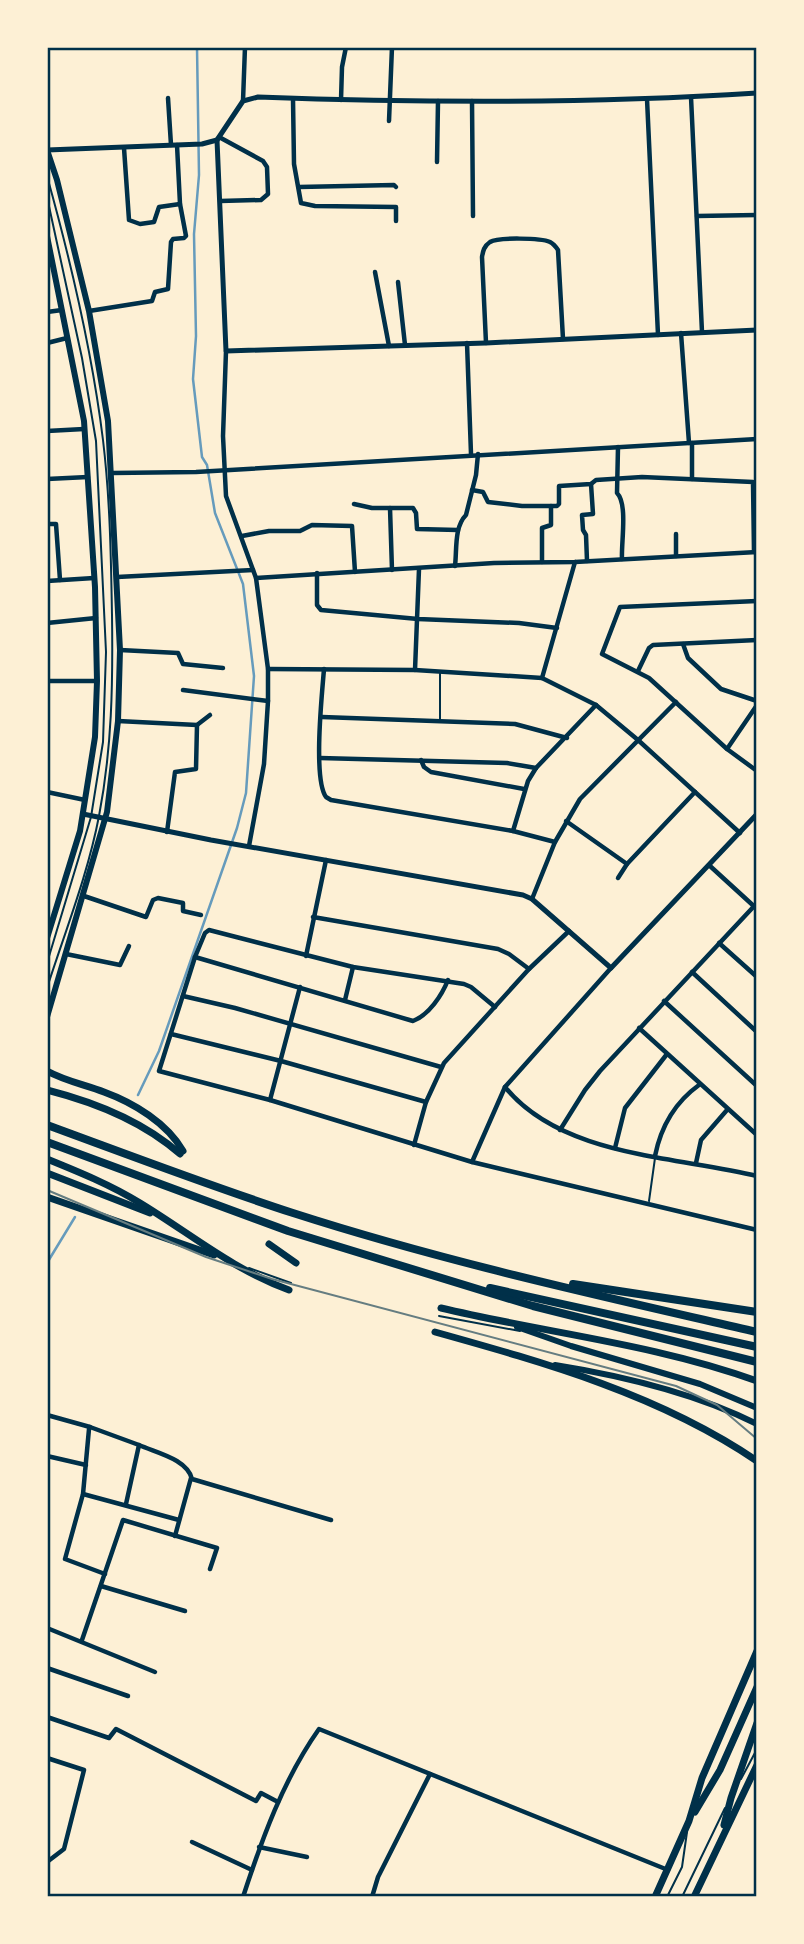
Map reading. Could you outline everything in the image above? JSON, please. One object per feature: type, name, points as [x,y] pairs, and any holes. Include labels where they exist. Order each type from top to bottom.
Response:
[{"type":"highway","points":[[47,1073],[106,1092],[138,1109],[153,1119],[182,1152],[131,1122],[95,1105],[47,1090]]},
{"type":"highway","points":[[49,1126],[293,1213],[497,1271],[757,1332]]},
{"type":"highway","points":[[47,1142],[288,1231],[581,1319],[757,1362]]},
{"type":"highway","points":[[47,1159],[107,1184],[167,1220],[218,1256],[264,1281],[290,1286]]},
{"type":"highway","points":[[47,1173],[167,1220]]},
{"type":"highway","points":[[47,1197],[193,1250],[218,1256]]},
{"type":"highway","points":[[269,1244],[296,1265]]},
{"type":"highway","points":[[497,1271],[633,1295],[757,1312]]},
{"type":"highway","points":[[443,1278],[757,1347]]},
{"type":"highway","points":[[440,1312],[591,1338],[711,1366],[757,1381]]},
{"type":"highway","points":[[435,1331],[567,1372],[649,1402],[715,1434],[757,1461]]},
{"type":"highway","points":[[690,1821],[702,1778],[757,1651]]},
{"type":"highway","points":[[654,1897],[690,1821],[720,1770],[757,1687]]},
{"type":"highway","points":[[723,1833],[731,1798],[757,1723]]},
{"type":"highway","points":[[695,1896],[757,1765]]},
{"type":"main road","points":[[47,150],[57,180],[89,311],[108,421],[120,650],[118,721],[102,819],[84,896],[47,1017]]},
{"type":"main road","points":[[47,236],[84,429],[89,477],[97,681],[95,737],[83,814],[50,918],[47,938]]},
{"type":"main road","points":[[506,1322],[570,1346],[700,1384],[757,1408]]},
{"type":"main road","points":[[516,1357],[655,1387],[728,1410],[757,1424]]},
{"type":"street","points":[[245,47],[243,101],[218,139],[226,351],[223,436],[226,496],[256,578],[268,669],[264,764],[249,846]]},
{"type":"street","points":[[341,100],[342,67],[346,47]]},
{"type":"street","points":[[389,121],[391,47]]},
{"type":"street","points":[[243,101],[258,97],[604,102],[757,93]]},
{"type":"street","points":[[691,97],[702,332]]},
{"type":"street","points":[[89,311],[152,301],[155,292],[169,289],[171,242],[173,239],[184,239],[187,236],[180,204],[177,145],[169,98]]},
{"type":"street","points":[[293,99],[294,163],[301,203],[315,206],[396,207],[396,221]]},
{"type":"street","points":[[647,99],[658,335]]},
{"type":"street","points":[[436,162],[438,101]]},
{"type":"street","points":[[472,101],[474,216]]},
{"type":"street","points":[[47,150],[202,144],[218,139],[263,161],[267,167],[268,194],[261,200],[220,201]]},
{"type":"street","points":[[124,148],[129,220],[139,224],[154,222],[159,206],[180,204]]},
{"type":"street","points":[[299,187],[379,184],[396,187]]},
{"type":"street","points":[[697,216],[757,215]]},
{"type":"street","points":[[486,343],[482,257],[488,244],[500,240],[550,242],[558,250],[563,339]]},
{"type":"street","points":[[375,272],[389,346]]},
{"type":"street","points":[[398,282],[405,345]]},
{"type":"street","points":[[47,312],[62,310]]},
{"type":"street","points":[[226,351],[486,343],[757,330]]},
{"type":"street","points":[[681,334],[692,479]]},
{"type":"street","points":[[47,343],[67,338]]},
{"type":"street","points":[[467,343],[471,454]]},
{"type":"street","points":[[47,431],[84,429]]},
{"type":"street","points":[[112,473],[196,471],[757,439]]},
{"type":"street","points":[[618,447],[617,493],[622,499],[624,522],[622,559]]},
{"type":"street","points":[[455,566],[458,530],[466,515],[478,454]]},
{"type":"street","points":[[47,479],[89,477]]},
{"type":"street","points":[[256,578],[755,552],[755,482],[617,478],[596,480],[591,484],[559,486],[559,505],[551,506],[515,506],[488,502],[483,492],[472,490]]},
{"type":"street","points":[[587,561],[582,515],[593,513],[591,484]]},
{"type":"street","points":[[354,504],[372,508],[414,509],[417,529],[458,530]]},
{"type":"street","points":[[542,562],[542,528],[551,525],[551,506]]},
{"type":"street","points":[[390,509],[393,570]]},
{"type":"street","points":[[47,524],[56,524],[60,580]]},
{"type":"street","points":[[242,536],[269,531],[300,531],[312,525],[352,526],[355,572]]},
{"type":"street","points":[[676,534],[676,556]]},
{"type":"street","points":[[542,678],[575,562]]},
{"type":"street","points":[[415,670],[419,569]]},
{"type":"street","points":[[117,577],[253,570]]},
{"type":"street","points":[[317,573],[317,605],[321,610],[418,620],[519,623],[557,628]]},
{"type":"street","points":[[47,581],[94,578]]},
{"type":"street","points":[[757,601],[620,607],[601,654],[638,671],[727,749],[757,771]]},
{"type":"street","points":[[47,623],[96,618]]},
{"type":"street","points":[[638,671],[650,646],[757,640]]},
{"type":"street","points":[[684,644],[688,657],[721,689],[757,703],[727,749]]},
{"type":"street","points":[[120,650],[178,653],[183,664],[223,668]]},
{"type":"street","points":[[268,669],[415,670],[542,678],[596,705],[740,833]]},
{"type":"street","points":[[324,669],[320,758],[323,793],[331,800],[513,831],[555,842]]},
{"type":"street","points":[[47,681],[97,681]]},
{"type":"street","points":[[183,690],[268,701]]},
{"type":"street","points":[[531,899],[555,842],[580,799],[676,702]]},
{"type":"street","points":[[513,831],[524,789],[537,768],[596,705]]},
{"type":"street","points":[[118,721],[197,725],[210,715]]},
{"type":"street","points":[[322,717],[515,724],[566,738]]},
{"type":"street","points":[[167,832],[175,772],[196,769],[197,725]]},
{"type":"street","points":[[320,758],[508,762],[537,768]]},
{"type":"street","points":[[421,760],[430,772],[524,789]]},
{"type":"street","points":[[47,792],[85,800]]},
{"type":"street","points":[[618,878],[627,864],[695,793]]},
{"type":"street","points":[[83,814],[167,832],[523,894],[611,968]]},
{"type":"street","points":[[472,1163],[505,1087],[611,968],[757,814]]},
{"type":"street","points":[[566,821],[627,864]]},
{"type":"street","points":[[306,956],[326,860]]},
{"type":"street","points":[[560,1130],[584,1090],[664,1001],[756,906],[710,866]]},
{"type":"street","points":[[84,896],[146,917],[153,901],[158,898],[184,903],[183,911],[201,915]]},
{"type":"street","points":[[313,917],[498,949],[529,969]]},
{"type":"street","points":[[495,1007],[471,987],[447,980],[353,967],[207,930],[195,957],[159,1071],[270,1100],[472,1163],[757,1230]]},
{"type":"street","points":[[414,1145],[426,1102],[441,1067],[529,969],[569,931]]},
{"type":"street","points":[[719,943],[757,977]]},
{"type":"street","points":[[66,954],[120,965],[129,946]]},
{"type":"street","points":[[195,957],[413,1021],[419,1019],[441,994],[447,980]]},
{"type":"street","points":[[345,1000],[353,967]]},
{"type":"street","points":[[692,972],[757,1031]]},
{"type":"street","points":[[270,1100],[300,987]]},
{"type":"street","points":[[183,996],[441,1067]]},
{"type":"street","points":[[664,1001],[757,1086]]},
{"type":"street","points":[[639,1028],[757,1135]]},
{"type":"street","points":[[171,1034],[281,1061],[426,1102]]},
{"type":"street","points":[[615,1148],[625,1108],[667,1054]]},
{"type":"street","points":[[655,1156],[664,1125],[690,1091],[699,1085]]},
{"type":"street","points":[[505,1087],[528,1109],[560,1130],[594,1144],[756,1174]]},
{"type":"street","points":[[696,1163],[701,1140],[727,1110]]},
{"type":"street","points":[[47,1415],[139,1445],[182,1464],[191,1472],[175,1536]]},
{"type":"street","points":[[90,1427],[83,1494],[65,1559],[105,1574]]},
{"type":"street","points":[[125,1504],[139,1445]]},
{"type":"street","points":[[47,1456],[86,1465]]},
{"type":"street","points":[[191,1478],[331,1520]]},
{"type":"street","points":[[83,1494],[179,1520]]},
{"type":"street","points":[[82,1640],[123,1520],[217,1548],[210,1569]]},
{"type":"street","points":[[101,1586],[185,1611]]},
{"type":"street","points":[[47,1628],[155,1672]]},
{"type":"street","points":[[47,1668],[128,1696]]},
{"type":"street","points":[[47,1717],[109,1738],[116,1729],[256,1801],[261,1793],[278,1802]]},
{"type":"street","points":[[243,1897],[259,1847],[278,1802],[318,1729],[668,1870]]},
{"type":"street","points":[[47,1758],[84,1770],[64,1849],[47,1862]]},
{"type":"street","points":[[372,1897],[378,1877],[430,1774]]},
{"type":"street","points":[[192,1843],[252,1870]]},
{"type":"street","points":[[259,1847],[307,1857]]},
{"type":"lane","points":[[47,176],[65,244],[91,367],[103,441],[111,571],[113,702],[102,819],[47,988]]},
{"type":"lane","points":[[47,197],[87,382],[99,474],[106,695],[103,742],[91,817],[47,963]]},
{"type":"lane","points":[[440,671],[440,720]]},
{"type":"lane","points":[[648,1206],[655,1156]]},
{"type":"lane","points":[[440,1312],[512,1331],[558,1334],[640,1352],[657,1353]]},
{"type":"lane","points":[[683,1897],[757,1749]]},
{"type":"lane","points":[[667,1897],[682,1867],[690,1821]]},
{"type":"waterway","points":[[138,1095],[159,1051],[237,828],[246,793],[254,676],[243,584],[215,513],[207,465],[202,457],[193,379],[196,336],[194,234],[199,175],[197,47]]},
{"type":"waterway","points":[[47,1263],[75,1217]]},
{"type":"tram line","points":[[47,1190],[206,1257],[272,1279],[676,1386],[717,1405],[757,1439]]}]
